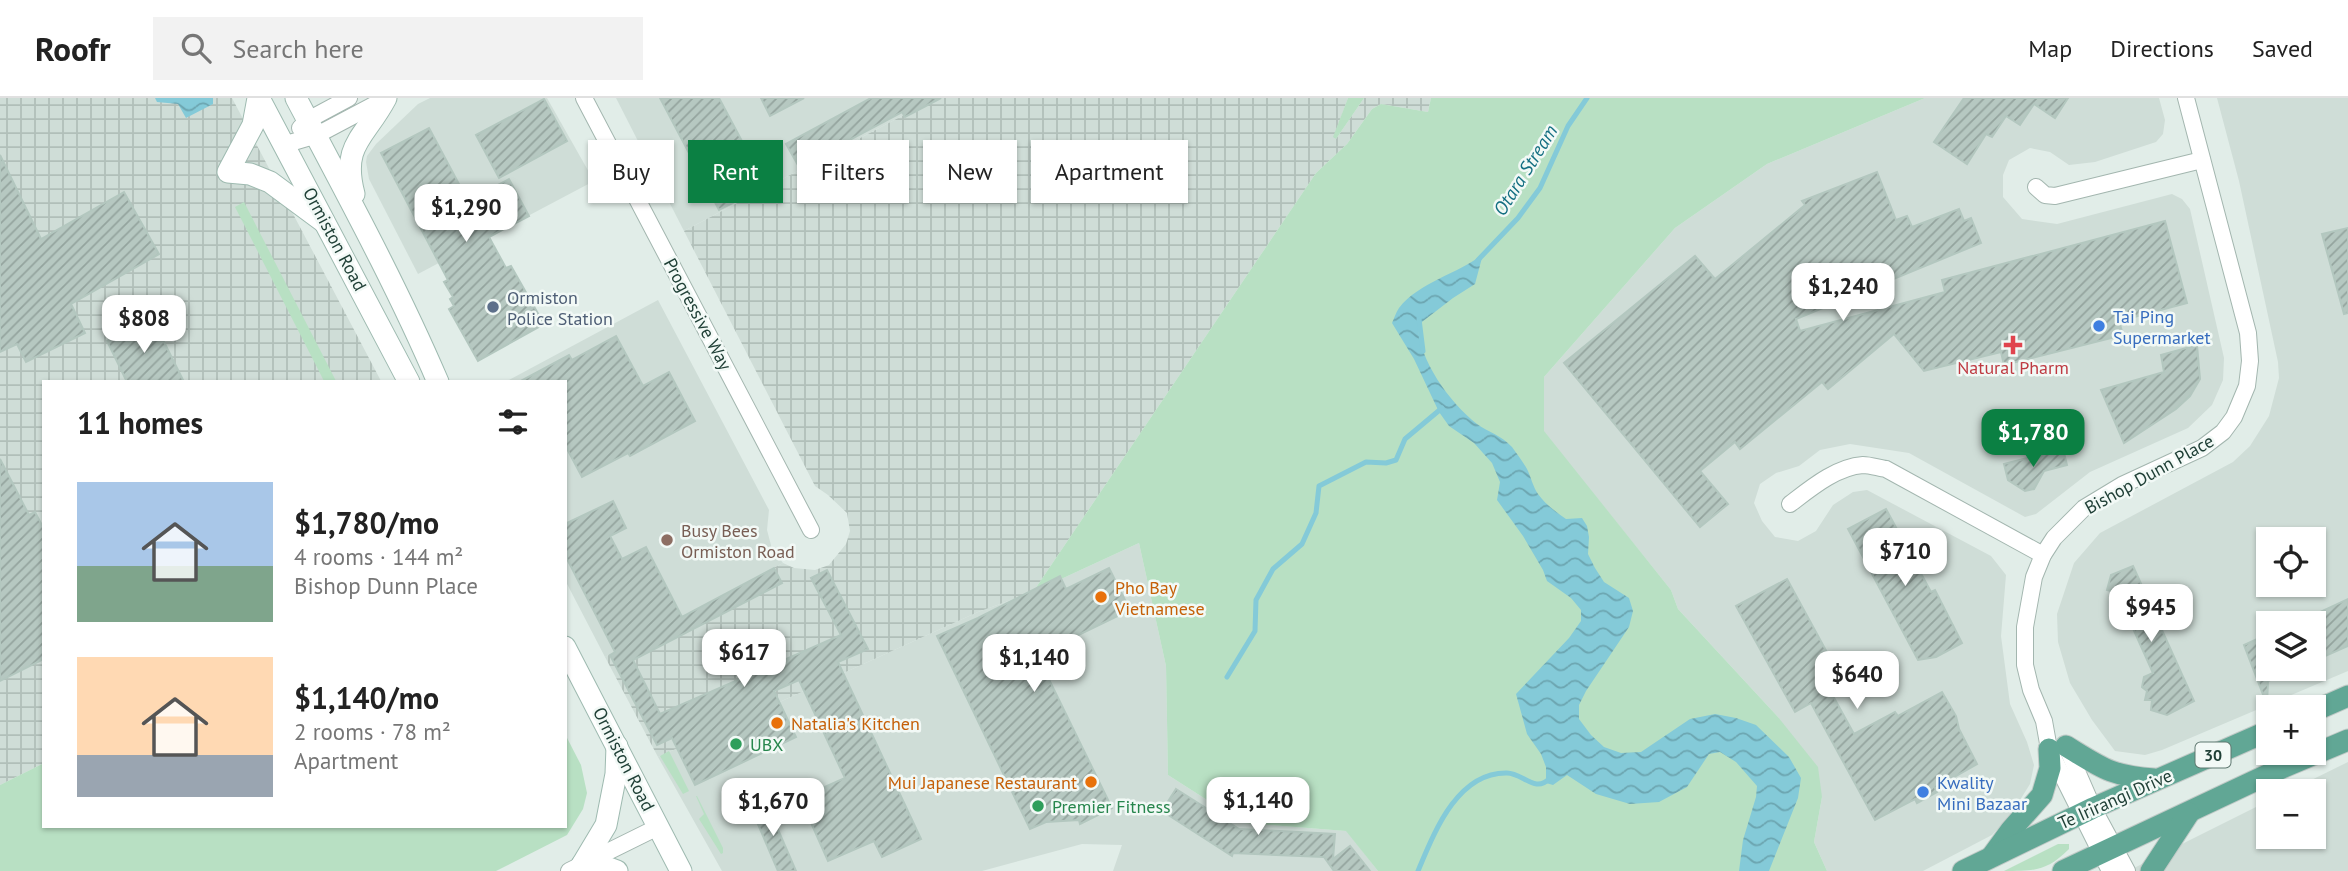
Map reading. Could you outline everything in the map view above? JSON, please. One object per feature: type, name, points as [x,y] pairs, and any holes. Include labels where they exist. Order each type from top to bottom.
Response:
[{"type":"main road","name":"Ormiston Road","points":[[258,98],[408,380]]},
{"type":"main road","points":[[258,98],[253,125],[228,172],[250,174],[270,182],[328,226]]},
{"type":"main road","name":"Ormiston Road","points":[[296,98],[362,222],[437,380]]},
{"type":"main road","points":[[362,222],[349,174],[349,161],[353,150],[387,98]]},
{"type":"main road","name":"Ormiston Road","points":[[567,651],[681,871]]},
{"type":"main road","points":[[2326,706],[2348,696]]},
{"type":"main road","name":"Te Irirangi Drive","points":[[1963,871],[2087,811],[2256,736]]},
{"type":"main road","name":"30","points":[[2063,871],[2108,857],[2190,812],[2348,740]]},
{"type":"main road","points":[[575,868],[606,825],[616,774],[617,743]]},
{"type":"main road","points":[[1991,857],[2042,795],[2058,748],[2118,775],[2159,779]]},
{"type":"main road","points":[[2151,871],[2190,812]]},
{"type":"main road","points":[[575,868],[601,865],[617,871]]},
{"type":"street","points":[[312,128],[349,98]]},
{"type":"street","points":[[283,145],[312,128],[387,98]]},
{"type":"street","name":"Progressive Way","points":[[584,98],[811,530]]},
{"type":"street","name":"Bishop Dunn Place","points":[[2127,871],[2108,857],[2044,721],[2031,690],[2024,652],[2028,602],[2034,577],[2043,555],[2068,522],[2101,496],[2202,448],[2223,432],[2248,386],[2248,333],[2186,98]]},
{"type":"street","points":[[2036,187],[2045,195],[2055,196],[2202,160]]},
{"type":"street","points":[[1790,504],[1813,486],[1839,472],[1863,465],[1886,469],[2043,555]]},
{"type":"street","points":[[575,868],[658,827]]},
{"type":"shaded area","points":[[0,98],[232,98],[380,380],[42,380],[42,764],[0,785]]},
{"type":"shaded area","points":[[430,98],[547,98],[588,170],[588,184],[418,274],[369,179],[366,162],[376,144],[418,104]]},
{"type":"shaded area","points":[[616,98],[936,98],[856,140],[797,140],[797,171],[783,179],[783,140],[688,140],[688,203],[737,203],[684,231],[670,203],[674,203],[674,140],[637,140]]},
{"type":"shaded area","points":[[936,98],[1348,98],[1334,136],[1336,139],[1364,98],[1431,98],[1428,112],[1381,104],[1372,109],[1347,144],[1316,173],[1033,592],[978,612],[658,757],[605,657],[783,563],[794,568],[815,570],[829,565],[846,544],[850,531],[847,513],[815,486],[684,231],[737,203],[783,203],[783,179],[797,171],[797,203],[909,203],[909,140],[856,140]]},
{"type":"shaded area","points":[[1925,98],[2159,98],[2165,120],[2163,134],[2156,142],[2095,162],[2069,165],[2050,152],[2030,148],[2009,160],[2003,175],[2003,197],[2022,219],[2057,224],[2172,194],[2182,199],[2190,209],[2224,358],[2223,380],[2212,405],[2188,428],[2090,472],[2036,514],[2025,517],[1909,453],[1850,444],[1820,450],[1799,466],[1776,473],[1760,484],[1754,503],[1762,521],[1775,537],[1798,541],[1816,531],[1833,505],[1853,492],[1867,490],[1991,556],[2006,575],[2001,636],[2010,704],[2034,765],[2030,784],[2010,816],[1992,835],[1923,871],[1827,871],[1814,842],[1822,797],[1778,717],[1678,609],[1671,590],[1543,431],[1544,377],[1675,228],[1767,164]]},
{"type":"shaded area","points":[[2217,98],[2348,98],[2348,671],[2326,680],[2326,611],[2256,611],[2256,681],[2324,681],[2291,695],[2256,695],[2256,710],[2162,750],[2145,755],[2115,751],[2070,683],[2058,642],[2057,614],[2074,563],[2100,533],[2233,462],[2250,446],[2269,416],[2279,378],[2278,362],[2239,181]]},
{"type":"shaded area","name":"Busy Bees Ormiston Road","points":[[658,300],[769,510],[767,530],[772,549],[783,563],[605,657],[567,584],[567,380],[509,380]]},
{"type":"shaded area","points":[[1139,543],[1166,666],[1168,775],[1243,823],[1347,831],[1378,871],[1113,871],[1122,845],[1082,844],[982,871],[722,871],[658,757],[978,612],[1033,592]]},
{"type":"shaded area","points":[[2348,762],[2348,871],[2128,871],[2256,807],[2256,849],[2326,849],[2326,779],[2313,779]]},
{"type":"green space","points":[[1348,98],[1364,98],[1336,139],[1333,137]]},
{"type":"green space","points":[[1431,98],[1925,98],[1767,164],[1675,228],[1544,377],[1544,431],[1671,590],[1678,609],[1778,717],[1818,767],[1822,797],[1814,842],[1827,871],[1378,871],[1346,831],[1243,823],[1168,775],[1166,666],[1139,543],[1033,592],[1316,173],[1347,144],[1372,109],[1381,104],[1428,112]]},
{"type":"green space","points":[[244,202],[335,380],[323,380],[235,207]]},
{"type":"green space","points":[[567,738],[581,765],[587,793],[583,809],[567,835],[496,871],[0,871],[0,785],[42,764],[42,828],[567,828]]},
{"type":"green space","points":[[669,751],[689,791],[683,794],[660,756]]},
{"type":"green space","points":[[696,796],[723,848],[721,854],[699,819],[704,814]]},
{"type":"green space","points":[[2058,844],[2069,844],[2069,849],[2047,866],[2032,870],[2004,871]]},
{"type":"water","points":[[155,98],[213,98],[213,104],[186,118],[178,104],[157,102]]},
{"type":"water","points":[[1483,254],[1475,284],[1418,325],[1419,338],[1430,366],[1446,392],[1477,424],[1512,447],[1527,469],[1541,498],[1566,519],[1582,518],[1589,537],[1588,554],[1595,568],[1604,582],[1629,598],[1633,611],[1629,627],[1586,691],[1579,705],[1579,719],[1604,747],[1621,753],[1641,752],[1690,719],[1715,714],[1756,725],[1789,757],[1801,778],[1798,798],[1769,871],[1739,871],[1743,840],[1757,786],[1736,762],[1720,752],[1709,754],[1687,787],[1659,802],[1630,804],[1596,794],[1567,775],[1553,785],[1546,783],[1546,767],[1541,754],[1527,734],[1516,694],[1569,638],[1581,621],[1581,610],[1571,598],[1547,581],[1523,536],[1497,500],[1500,482],[1492,463],[1474,443],[1449,426],[1439,412],[1414,359],[1392,323],[1399,308],[1417,291]]},
{"type":"building","points":[[660,98],[719,98],[741,140],[688,140],[688,151]]},
{"type":"building","points":[[761,98],[804,98],[770,116]]},
{"type":"building","points":[[871,98],[941,98],[905,117],[902,112],[850,140],[797,140],[797,163],[786,144]]},
{"type":"building","points":[[1964,98],[2068,98],[2055,118],[2034,104],[2020,125],[2006,116],[1992,137],[1986,134],[1967,164],[1934,142]]},
{"type":"building","points":[[544,99],[567,141],[499,178],[476,135]]},
{"type":"building","points":[[429,128],[468,201],[509,179],[529,216],[489,237],[506,268],[511,266],[544,324],[478,361],[449,309],[454,306],[450,299],[453,297],[444,282],[448,280],[381,153]]},
{"type":"building","points":[[0,155],[41,239],[124,192],[159,254],[71,304],[85,333],[26,362],[17,344],[0,352]]},
{"type":"building","points":[[1877,172],[1896,220],[1907,216],[1912,227],[1959,209],[1964,221],[1971,218],[1981,243],[1796,319],[1800,331],[1945,292],[1942,280],[2165,221],[2187,303],[2119,321],[2123,335],[2004,365],[2001,352],[1924,371],[1894,334],[1828,389],[1822,382],[1740,449],[1735,442],[1700,471],[1728,504],[1700,527],[1564,363],[1695,256],[1715,279],[1805,205],[1802,201]]},
{"type":"building","points":[[715,203],[733,203],[719,210]]},
{"type":"building","points":[[2348,228],[2348,313],[2344,314],[2322,234]]},
{"type":"building","points":[[153,318],[183,380],[126,380],[107,341]]},
{"type":"building","points":[[616,336],[643,386],[669,372],[695,421],[630,456],[628,453],[582,477],[567,449],[567,380],[523,380],[569,355],[572,360]]},
{"type":"building","points":[[2197,345],[2200,379],[2190,396],[2176,409],[2124,443],[2101,390],[2164,372],[2161,355]]},
{"type":"building","points":[[2063,449],[2067,465],[2044,471],[2034,489],[2025,491],[2008,480],[2004,464]]},
{"type":"building","points":[[0,459],[29,515],[35,512],[42,525],[42,660],[0,681]]},
{"type":"building","points":[[613,501],[626,528],[610,536],[622,559],[646,547],[682,617],[774,568],[782,583],[633,660],[660,714],[841,635],[811,578],[827,570],[868,649],[838,662],[921,839],[882,857],[874,841],[828,861],[800,798],[845,778],[799,680],[774,691],[796,737],[695,785],[672,738],[657,745],[610,655],[615,652],[567,559],[567,523]]},
{"type":"building","points":[[1886,509],[1931,592],[1935,590],[1962,643],[1936,657],[1918,660],[1848,529]]},
{"type":"building","points":[[2133,566],[2194,701],[2167,715],[2151,710],[2152,700],[2145,700],[2147,691],[2142,687],[2144,677],[2153,673],[2127,615],[2117,612],[2112,606],[2115,592],[2107,590],[2111,575]]},
{"type":"building","points":[[1109,568],[1130,610],[1037,655],[1112,808],[1080,824],[1079,820],[1046,822],[1030,829],[937,636],[1060,576],[1066,589]]},
{"type":"building","points":[[1787,579],[1847,689],[1833,696],[1854,734],[1895,712],[1898,716],[1942,692],[1977,764],[1935,788],[1937,792],[1917,803],[1915,799],[1875,820],[1811,703],[1795,712],[1736,606]]},
{"type":"building","points":[[2348,599],[2348,646],[2326,656],[2326,611],[2322,611]]},
{"type":"building","points":[[2256,640],[2256,676],[2244,645]]},
{"type":"building","points":[[2258,681],[2268,681],[2267,695],[2263,695]]},
{"type":"building","points":[[1176,789],[1239,829],[1335,834],[1333,859],[1350,846],[1370,871],[1334,871],[1324,857],[1233,853],[1232,856],[1162,811]]},
{"type":"building","points":[[766,802],[796,871],[778,871],[751,808]]},
{"type":"waterway","name":"Otara Stream","points":[[1478,260],[1518,218],[1540,188],[1568,126],[1587,98]]},
{"type":"waterway","name":"Otara Stream","points":[[1419,319],[1423,351]]},
{"type":"waterway","points":[[1227,677],[1255,631],[1256,600],[1273,569],[1302,544],[1316,513],[1319,486],[1366,462],[1386,463],[1396,460],[1405,439],[1442,408]]},
{"type":"waterway","points":[[1418,871],[1450,807],[1474,783],[1489,775],[1507,773],[1539,784],[1550,778]]},
{"type":"place","name":"Ormiston Police Station","points":[[493,307]]},
{"type":"place","name":"Tai Ping Supermarket","points":[[2099,326]]},
{"type":"place","name":"Natural Pharm","points":[[2013,345]]},
{"type":"place","name":"Busy Bees Ormiston Road","points":[[667,540]]},
{"type":"place","name":"Pho Bay Vietnamese","points":[[1101,597]]},
{"type":"place","name":"Natalia's Kitchen","points":[[777,723]]},
{"type":"place","name":"UBX","points":[[736,744]]},
{"type":"place","name":"Mui Japanese Restaurant","points":[[1091,782]]},
{"type":"place","name":"Kwality Mini Bazaar","points":[[1923,792]]},
{"type":"place","name":"Premier Fitness","points":[[1038,806]]}]
